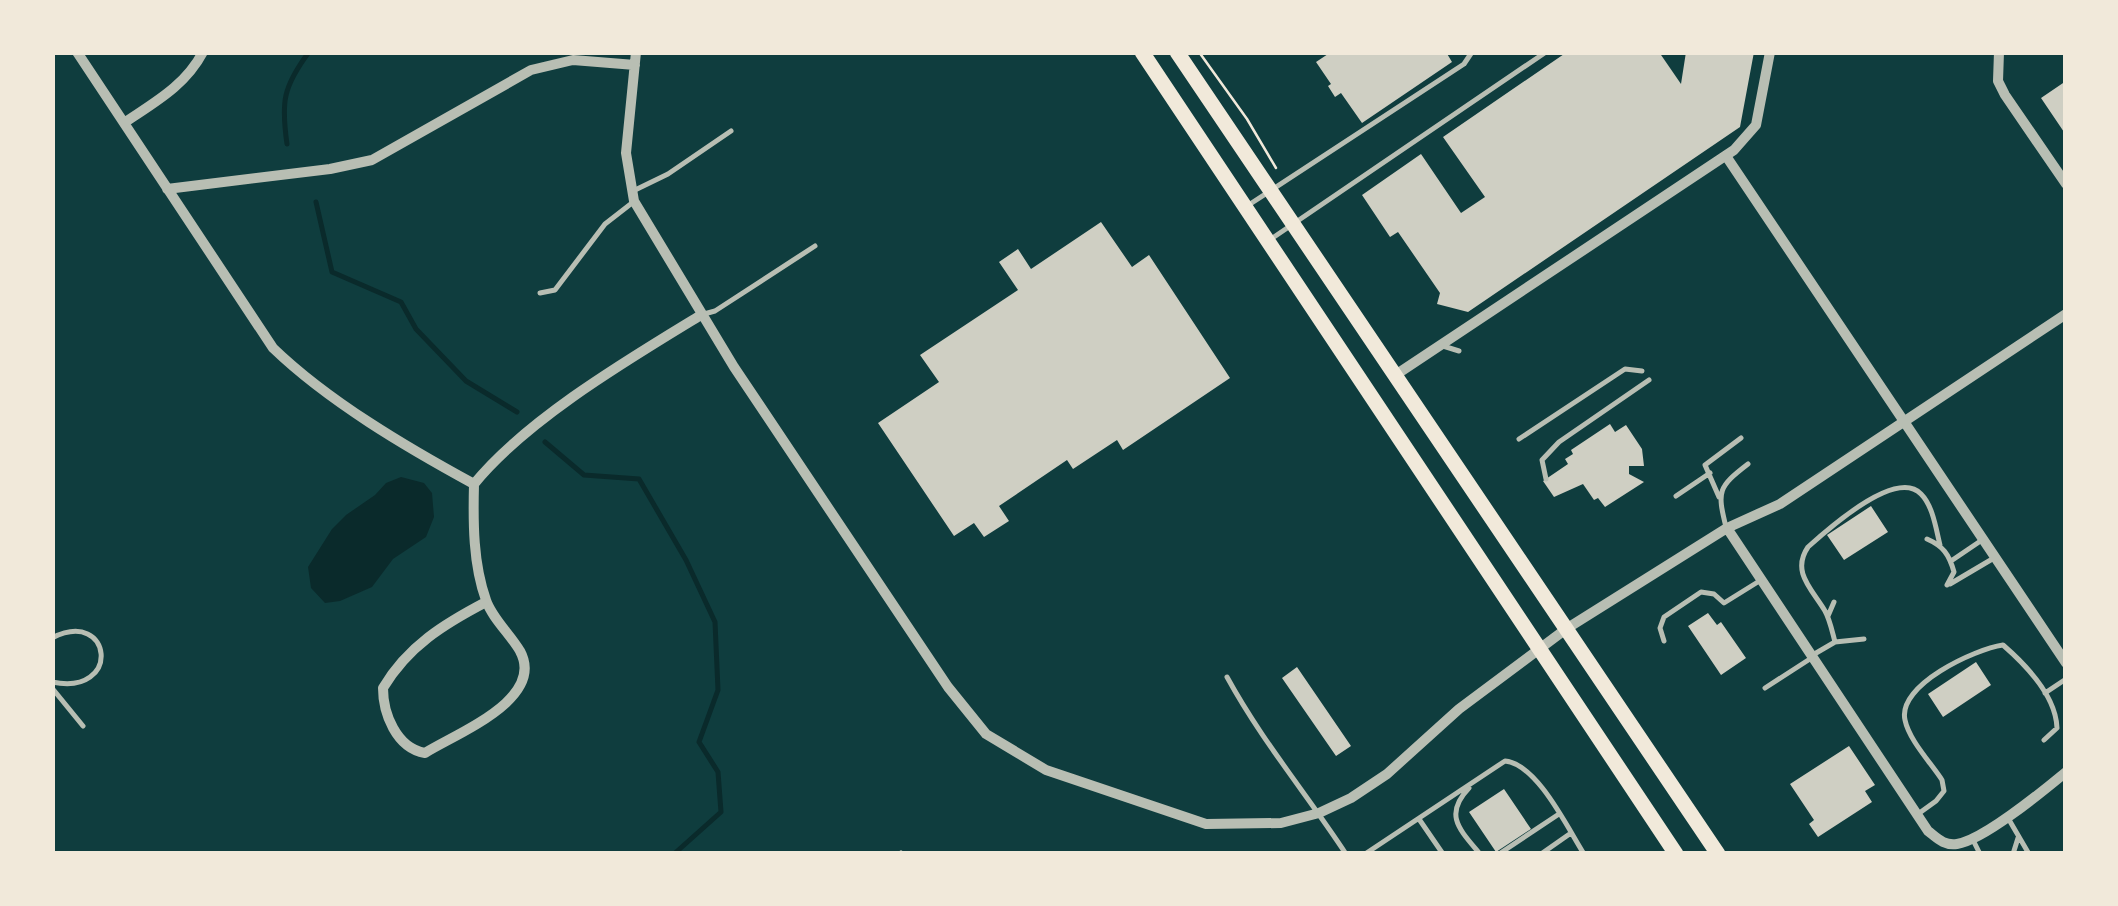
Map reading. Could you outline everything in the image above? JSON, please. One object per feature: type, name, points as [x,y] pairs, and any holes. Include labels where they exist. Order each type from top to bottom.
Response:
[{"type":"main road","points":[[1142,52],[1667,847]]},
{"type":"main road","points":[[1182,54],[1393,377],[1718,854]]},
{"type":"street","points":[[77,52],[252,321],[284,358],[333,397],[474,484]]},
{"type":"street","points":[[124,123],[176,88],[204,52]]},
{"type":"street","points":[[1393,377],[1726,156],[1756,125],[1770,52]]},
{"type":"street","points":[[1999,52],[1998,81],[2005,95],[2066,184]]},
{"type":"street","points":[[167,189],[330,169],[372,160],[531,70],[572,60],[636,59],[626,153],[632,197],[734,367],[948,687],[986,734],[1046,770],[1206,824],[1281,823],[1320,813],[1351,798],[1387,774],[1459,709],[1566,630],[1726,528],[1780,504],[2066,314]]},
{"type":"street","points":[[1726,156],[2066,663]]},
{"type":"street","points":[[486,602],[450,621],[412,649],[383,688],[387,716],[398,735],[417,752],[425,753],[500,708],[523,686],[526,674],[520,651],[486,602],[476,552],[474,484],[488,467],[550,415],[625,361],[701,315]]},
{"type":"street","points":[[1726,528],[1928,830],[1942,842],[1956,849],[2066,772]]},
{"type":"lane","points":[[1244,208],[1464,64],[1472,52]]},
{"type":"lane","points":[[1267,242],[1546,52]]},
{"type":"lane","points":[[540,294],[556,290],[605,224],[632,197],[731,131]]},
{"type":"lane","points":[[701,315],[716,312],[815,246]]},
{"type":"lane","points":[[1440,346],[1459,351]]},
{"type":"lane","points":[[1519,440],[1625,369],[1642,370]]},
{"type":"lane","points":[[1546,479],[1542,460],[1559,442],[1648,380]]},
{"type":"lane","points":[[1726,528],[1719,496],[1704,465],[1742,438]]},
{"type":"lane","points":[[1719,496],[1725,481],[1748,464]]},
{"type":"lane","points":[[1676,496],[1710,473]]},
{"type":"lane","points":[[1836,642],[1828,616],[1801,573],[1804,552],[1885,490],[1904,486],[1921,494],[1932,514],[1940,545],[1951,561],[1954,572],[1947,585],[1994,558]]},
{"type":"lane","points":[[1927,539],[1940,545]]},
{"type":"lane","points":[[1951,561],[1982,540]]},
{"type":"lane","points":[[1664,641],[1660,628],[1664,617],[1701,592],[1714,594],[1724,603],[1761,580]]},
{"type":"lane","points":[[1828,616],[1834,602]]},
{"type":"lane","points":[[52,638],[74,631],[95,637],[102,647],[102,663],[93,677],[75,684],[52,685]]},
{"type":"lane","points":[[1765,688],[1836,642],[1864,639]]},
{"type":"lane","points":[[1918,814],[1944,791],[1942,780],[1906,725],[1904,710],[1916,690],[1954,663],[1982,648],[2003,646],[2020,660],[2056,715],[2057,728],[2044,740]]},
{"type":"lane","points":[[1227,677],[1279,763],[1320,813],[1346,854]]},
{"type":"lane","points":[[2043,691],[2066,679]]},
{"type":"lane","points":[[52,685],[83,726]]},
{"type":"lane","points":[[1364,854],[1505,761],[1517,762],[1534,778],[1584,854]]},
{"type":"lane","points":[[1478,779],[1462,796],[1454,819],[1480,854]]},
{"type":"lane","points":[[1499,854],[1559,814]]},
{"type":"lane","points":[[2007,816],[2030,854]]},
{"type":"lane","points":[[1419,818],[1443,854]]},
{"type":"lane","points":[[1541,854],[1571,833]]},
{"type":"lane","points":[[2013,854],[2018,836]]},
{"type":"lane","points":[[1972,837],[1980,854]]},
{"type":"path","points":[[1199,52],[1247,119],[1285,182]]},
{"type":"water","points":[[401,477],[424,483],[432,493],[434,517],[426,537],[393,559],[372,587],[325,603],[311,588],[308,567],[332,529],[346,515],[386,483]]},
{"type":"building","points":[[1331,52],[1446,52],[1452,62],[1362,123],[1341,93],[1335,97],[1316,62]]},
{"type":"building","points":[[1567,52],[1659,52],[1681,84],[1686,52],[1754,52],[1740,127],[1468,312],[1437,304],[1440,293],[1398,232],[1390,237],[1362,195],[1421,154],[1461,213],[1485,197],[1443,137]]},
{"type":"building","points":[[2066,81],[2066,135],[2041,98]]},
{"type":"building","points":[[1101,222],[1132,267],[1149,255],[1230,378],[1123,450],[1117,440],[1073,469],[1067,460],[999,506],[1009,521],[984,537],[974,523],[954,536],[878,423],[939,382],[920,355],[1018,290],[999,262],[1018,249],[1031,269]]},
{"type":"building","points":[[1610,424],[1615,432],[1626,425],[1642,449],[1644,466],[1629,466],[1629,474],[1644,482],[1605,507],[1598,498],[1594,500],[1583,484],[1554,497],[1543,481],[1568,464],[1565,459],[1573,454],[1571,450]]},
{"type":"building","points":[[1871,506],[1888,532],[1844,560],[1827,535]]},
{"type":"building","points":[[1708,613],[1717,625],[1721,622],[1746,658],[1721,675],[1688,626]]},
{"type":"building","points":[[1976,662],[1991,685],[1943,717],[1928,694]]},
{"type":"building","points":[[1297,667],[1351,746],[1336,756],[1282,678]]},
{"type":"building","points":[[1849,746],[1875,785],[1865,791],[1872,802],[1818,837],[1809,824],[1814,820],[1790,784]]},
{"type":"building","points":[[1504,789],[1531,829],[1496,852],[1469,812]]},
{"type":"waterway","points":[[287,144],[286,95],[309,52]]},
{"type":"waterway","points":[[316,202],[332,272],[401,302],[416,329],[466,381],[517,412]]},
{"type":"waterway","points":[[545,442],[584,475],[639,479],[686,560],[715,622],[718,690],[699,742],[718,772],[721,812],[674,854]]}]
